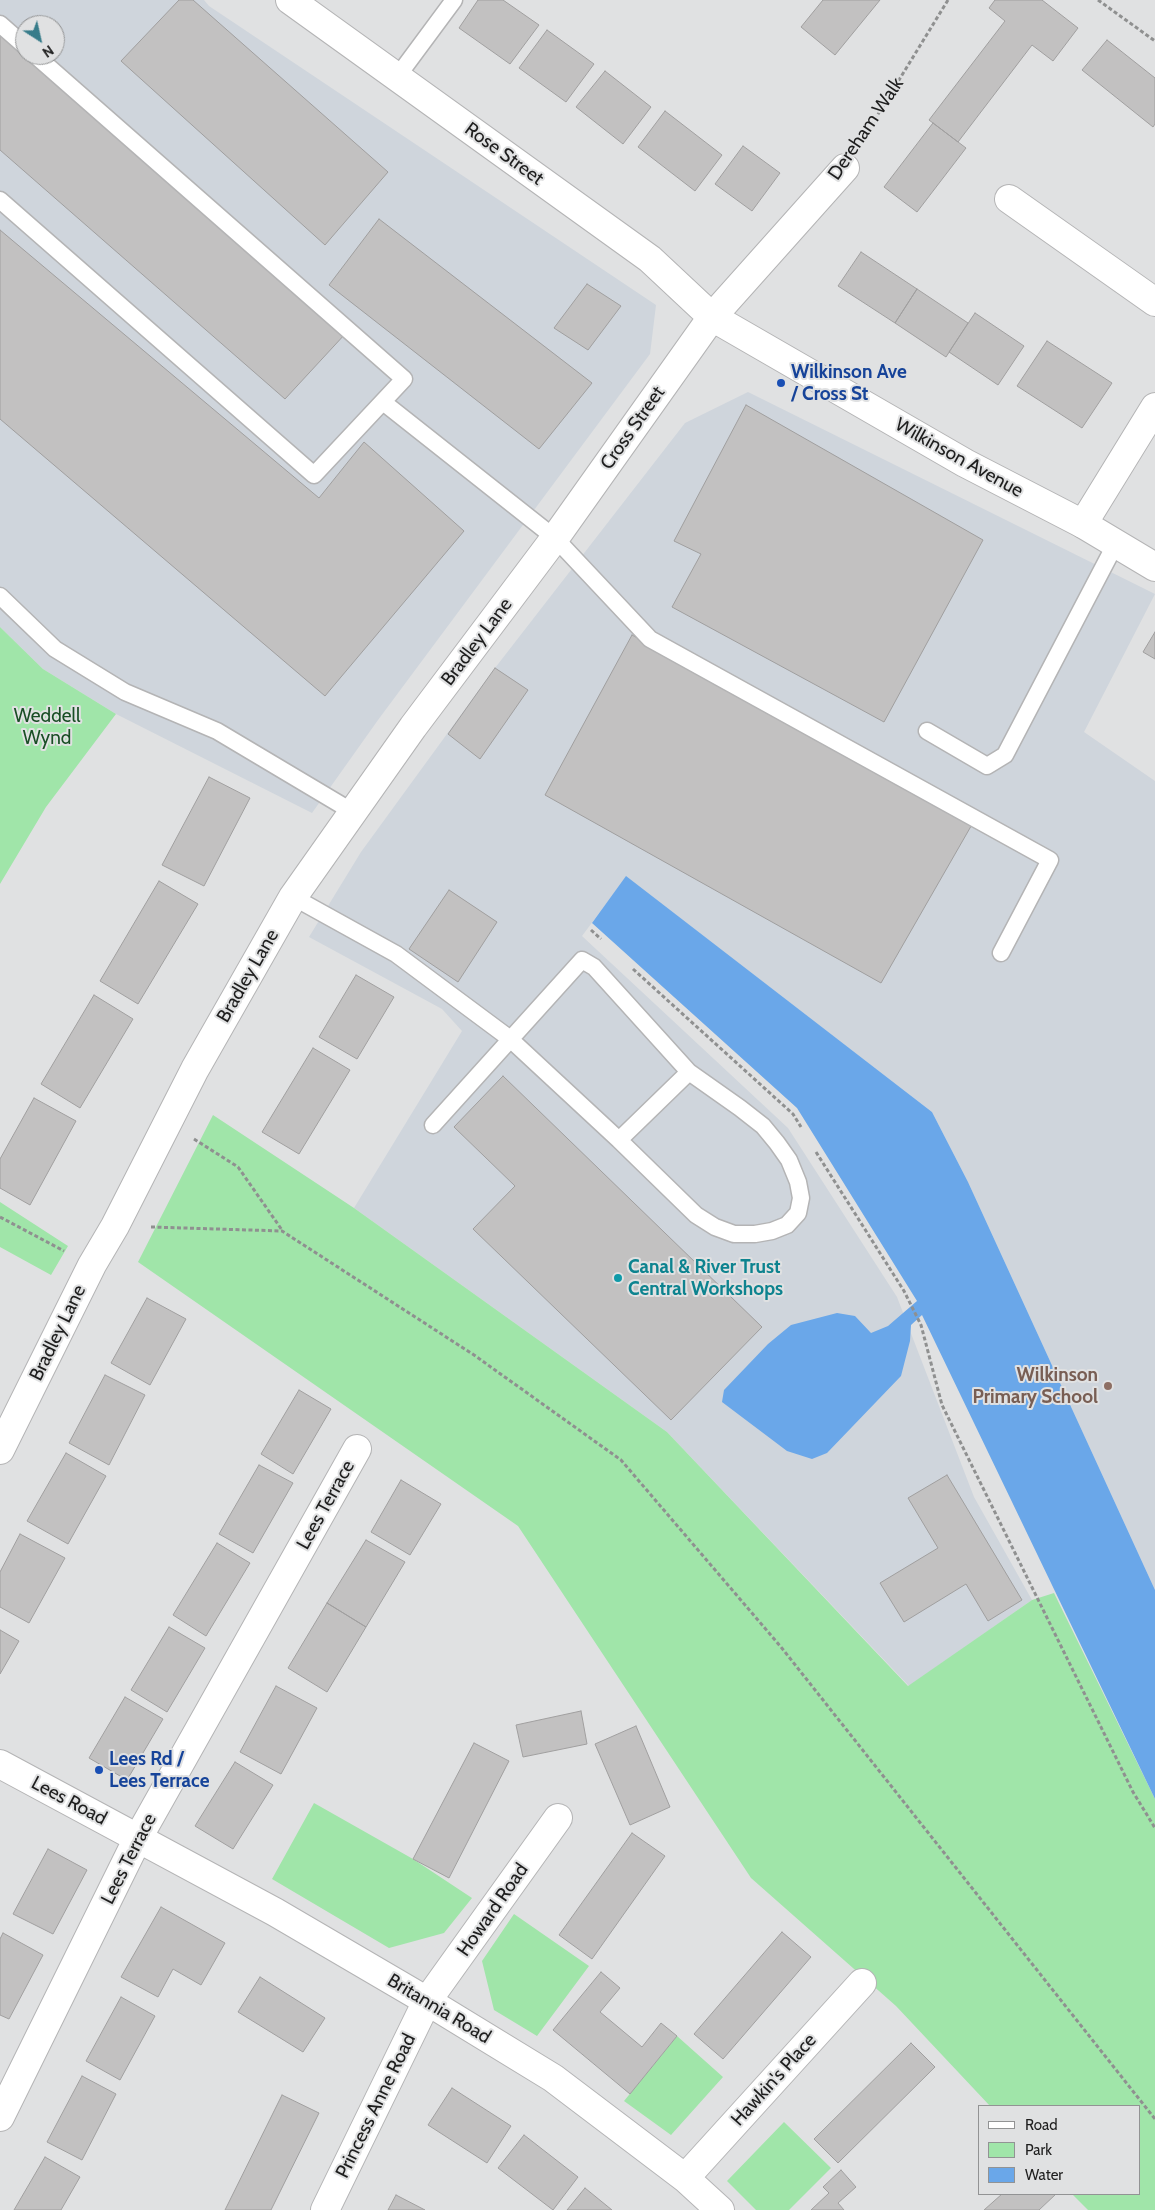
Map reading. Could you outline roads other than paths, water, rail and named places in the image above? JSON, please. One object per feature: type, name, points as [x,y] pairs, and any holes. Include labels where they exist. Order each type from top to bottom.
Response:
[{"type":"street","name":"Rose Street","points":[[290,0],[650,259],[712,317]]},
{"type":"street","name":"Dereham Walk","points":[[712,317],[845,168]]},
{"type":"street","points":[[1009,199],[1155,302]]},
{"type":"street","name":"Wilkinson Avenue","points":[[712,317],[965,464],[1082,524],[1155,567]]},
{"type":"street","name":"Cross Street","points":[[555,538],[712,317]]},
{"type":"street","points":[[1082,524],[1155,407]]},
{"type":"street","name":"Bradley Lane","points":[[0,1450],[92,1265],[115,1226],[195,1069],[293,897],[413,726],[555,538]]},
{"type":"street","name":"Lees Terrace","points":[[0,2117],[138,1838],[357,1449]]},
{"type":"street","name":"Lees Road","points":[[0,1764],[138,1838]]},
{"type":"street","name":"Howard Road","points":[[427,2001],[558,1818]]},
{"type":"street","name":"Britannia Road","points":[[138,1838],[275,1912],[427,2001],[553,2078],[685,2178],[720,2210]]},
{"type":"street","name":"Hawkin's Place","points":[[685,2178],[862,1983]]},
{"type":"street","name":"Princess Anne Road","points":[[325,2210],[427,2001]]},
{"type":"lane","points":[[397,77],[454,0]]},
{"type":"lane","points":[[0,24],[15,37]]},
{"type":"lane","points":[[0,200],[314,475],[404,379],[46,65]]},
{"type":"lane","points":[[383,402],[555,538],[650,639],[1050,860],[1001,953]]},
{"type":"lane","points":[[927,731],[987,766],[1005,755],[1115,544]]},
{"type":"lane","points":[[0,596],[55,649],[125,692],[217,731],[353,812]]},
{"type":"lane","points":[[293,897],[396,954],[510,1038],[696,1215],[715,1227],[734,1234],[755,1234],[772,1231],[787,1225],[798,1213],[801,1198],[798,1182],[789,1160],[763,1126],[689,1072],[594,967],[582,960],[510,1038],[433,1125]]},
{"type":"lane","points":[[619,1140],[689,1072]]},
{"type":"water","points":[[626,876],[932,1112],[968,1182],[1155,1590],[1155,1799],[922,1315],[911,1325],[910,1341],[901,1376],[827,1453],[812,1459],[787,1451],[722,1402],[724,1390],[768,1344],[791,1325],[837,1313],[855,1316],[871,1333],[888,1326],[917,1301],[797,1108],[592,923]]},
{"type":"place","name":"Wilkinson Ave / Cross St","points":[[781,383]]},
{"type":"place","name":"Canal & River Trust Central Workshops","points":[[618,1278]]},
{"type":"place","name":"Wilkinson Primary School","points":[[1108,1386]]},
{"type":"place","name":"Lees Rd / Lees Terrace","points":[[99,1770]]},
{"type":"park label","name":"Weddell Wynd","points":[[47,727]]}]
